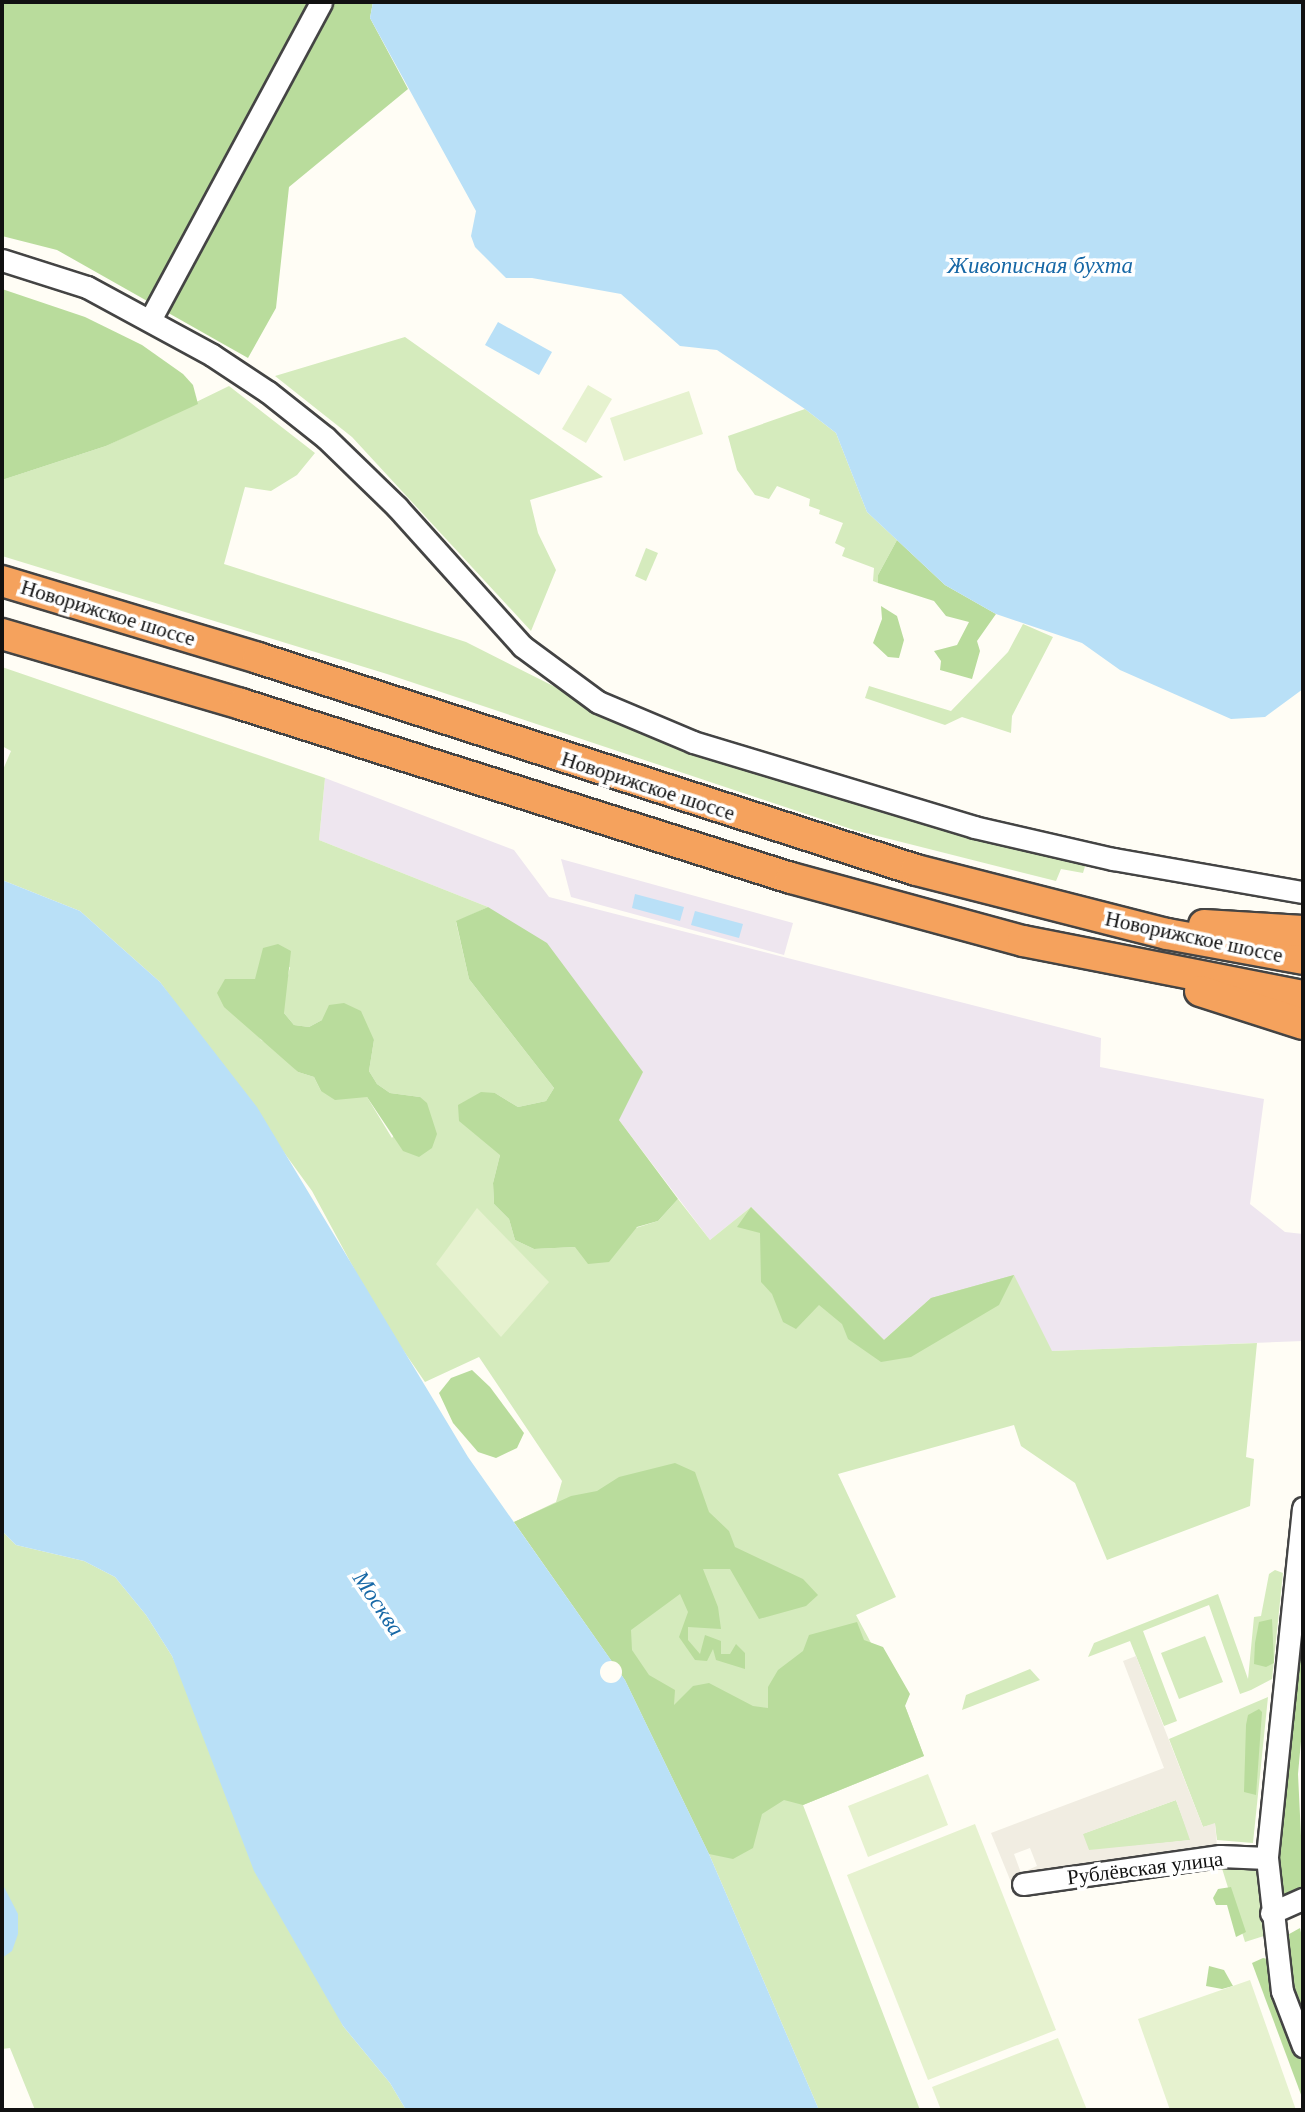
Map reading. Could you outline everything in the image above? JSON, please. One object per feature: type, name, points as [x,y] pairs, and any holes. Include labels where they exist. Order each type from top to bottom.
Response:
[{"type":"highway","name":"Новорижское шоссе","points":[[2,581],[258,657],[812,839],[998,894],[1211,942],[1295,944]]},
{"type":"highway","name":"Новорижское шоссе","points":[[2,634],[241,704],[791,878],[1023,941],[1210,977],[1285,1001]]},
{"type":"highway","points":[[1106,919],[1295,944]]},
{"type":"highway","points":[[1100,957],[1285,1001],[1303,1024]]},
{"type":"street","points":[[150,320],[321,2]]},
{"type":"street","points":[[2,260],[87,287],[150,320],[258,386],[326,438],[397,507],[497,622],[598,702],[693,742],[974,827],[1114,859],[1303,892]]},
{"type":"street","points":[[1303,1508],[1267,1858],[1271,1913],[1282,1991],[1303,2046]]},
{"type":"street","name":"Рублёвская улица","points":[[1023,1884],[1220,1856],[1267,1858]]},
{"type":"street","points":[[1271,1913],[1303,1899]]},
{"type":"shaded area","points":[[325,778],[514,850],[549,897],[1101,1038],[1100,1067],[1264,1099],[1250,1204],[1285,1232],[1303,1234],[1303,1341],[1052,1351],[931,1298],[884,1340],[751,1207],[710,1240],[619,1120],[488,907],[319,840]]},
{"type":"shaded area","points":[[561,859],[793,923],[784,955],[571,897]]},
{"type":"shaded area","points":[[1136,1656],[1203,1827],[1215,1823],[1219,1870],[1015,1892],[991,1833],[1164,1768],[1123,1661]],"holes":[[[1176,1800],[1190,1840],[1089,1850],[1083,1834]],[[1030,1848],[1037,1866],[1021,1873],[1014,1854]]]},
{"type":"green space","points":[[2,2],[373,2],[370,18],[408,89],[289,187],[276,308],[248,358],[57,250],[2,236]]},
{"type":"green space","points":[[2,289],[85,317],[142,345],[183,374],[193,385],[198,404],[106,446],[2,480]]},
{"type":"green space","points":[[405,337],[603,477],[530,500],[538,533],[556,570],[531,631],[352,437],[275,376]]},
{"type":"green space","points":[[588,385],[612,399],[586,443],[562,429]]},
{"type":"green space","points":[[229,386],[315,453],[297,475],[271,491],[245,487],[224,564],[466,642],[633,726],[883,813],[1086,863],[1083,873],[1061,869],[1056,881],[854,830],[387,674],[2,556],[2,480],[106,446]]},
{"type":"green space","points":[[689,391],[703,434],[624,461],[610,418]]},
{"type":"green space","points":[[805,409],[836,433],[867,512],[897,540],[878,575],[878,583],[873,581],[874,568],[842,556],[845,548],[835,543],[843,523],[819,514],[820,510],[809,506],[810,499],[777,486],[769,499],[755,495],[737,470],[728,436]]},
{"type":"green space","points":[[897,540],[945,585],[996,614],[977,641],[980,651],[972,679],[940,670],[941,661],[934,651],[957,645],[969,622],[946,616],[934,601],[878,583],[878,575]]},
{"type":"green space","points":[[646,548],[658,553],[646,581],[635,576]]},
{"type":"green space","points":[[881,606],[897,616],[904,640],[899,658],[888,657],[873,643],[882,619]]},
{"type":"green space","points":[[1023,624],[1053,637],[1012,716],[1011,733],[962,717],[945,725],[865,698],[869,686],[951,711],[1008,652]]},
{"type":"green space","points":[[2,667],[325,778],[319,840],[488,907],[456,922],[469,979],[554,1088],[546,1101],[518,1107],[495,1093],[500,1155],[493,1183],[494,1204],[509,1219],[515,1240],[534,1249],[575,1247],[658,1221],[678,1199],[710,1240],[751,1207],[884,1340],[931,1298],[1014,1275],[1052,1351],[1257,1343],[1246,1457],[1254,1459],[1250,1506],[1107,1560],[1075,1483],[1021,1446],[1014,1425],[838,1474],[896,1597],[856,1615],[905,1706],[924,1756],[803,1805],[920,2110],[819,2110],[709,1854],[625,1680],[514,1522],[556,1502],[562,1481],[479,1357],[425,1382],[379,1315],[312,1191],[160,982],[80,911],[2,880],[2,772],[11,751],[2,746]],"holes":[[[290,967],[283,996],[284,1013],[294,1025],[309,1027],[322,1020],[374,1040],[369,1071],[377,1084],[390,1093],[420,1097],[392,1138],[367,1097],[321,1091],[314,1077],[298,1072],[276,1048],[261,1040],[225,980],[255,979]]]},
{"type":"green space","points":[[488,907],[547,943],[643,1072],[619,1120],[678,1199],[658,1221],[637,1227],[609,1262],[588,1264],[575,1247],[534,1249],[515,1240],[509,1219],[494,1204],[493,1183],[500,1155],[459,1121],[458,1105],[481,1092],[495,1093],[518,1107],[546,1101],[554,1088],[469,979],[456,921]]},
{"type":"green space","points":[[278,944],[291,951],[284,1013],[294,1025],[309,1027],[322,1020],[329,1005],[344,1003],[361,1011],[374,1040],[369,1071],[377,1084],[390,1093],[420,1097],[427,1103],[437,1134],[432,1148],[419,1157],[403,1151],[367,1097],[335,1100],[321,1091],[314,1077],[298,1072],[224,1007],[217,993],[225,979],[255,979],[263,948]]},
{"type":"green space","points":[[751,1207],[884,1340],[931,1298],[1014,1275],[999,1305],[911,1357],[881,1362],[848,1339],[842,1324],[819,1305],[796,1329],[783,1322],[772,1294],[761,1282],[760,1233],[737,1227]]},
{"type":"green space","points":[[477,1208],[549,1282],[501,1337],[436,1264]]},
{"type":"green space","points":[[472,1370],[490,1387],[524,1433],[517,1448],[496,1458],[478,1452],[453,1423],[439,1393],[451,1378]]},
{"type":"green space","points":[[675,1463],[695,1472],[709,1512],[729,1531],[735,1547],[803,1579],[818,1595],[806,1606],[759,1619],[730,1569],[703,1569],[718,1607],[721,1629],[688,1627],[688,1640],[700,1654],[705,1635],[721,1641],[721,1654],[730,1654],[736,1644],[745,1653],[745,1669],[716,1660],[713,1649],[707,1661],[695,1660],[679,1637],[688,1612],[680,1594],[631,1630],[632,1650],[649,1675],[675,1690],[674,1705],[693,1686],[709,1683],[753,1706],[768,1708],[768,1687],[778,1670],[803,1651],[809,1635],[857,1622],[864,1640],[883,1647],[910,1694],[905,1706],[924,1756],[803,1805],[784,1800],[762,1814],[753,1848],[733,1859],[709,1854],[625,1680],[514,1522],[571,1496],[597,1491],[619,1477]]},
{"type":"green space","points":[[2,1531],[16,1545],[84,1561],[115,1577],[146,1615],[172,1656],[343,2026],[390,2083],[406,2110],[35,2110],[10,2048],[2,2049]]},
{"type":"green space","points":[[1303,1569],[1303,1719],[1298,1774],[1303,1877],[1300,1892],[1286,1897],[1276,1895],[1272,1871]]},
{"type":"green space","points":[[1275,1570],[1283,1573],[1272,1679],[1251,1690],[1240,1694],[1209,1605],[1143,1631],[1177,1721],[1164,1726],[1130,1641],[1088,1657],[1094,1643],[1218,1594],[1248,1679],[1254,1617],[1261,1616],[1269,1574]]},
{"type":"green space","points":[[1272,1619],[1274,1663],[1266,1667],[1254,1664],[1259,1622]]},
{"type":"green space","points":[[1205,1636],[1223,1682],[1179,1699],[1161,1653]]},
{"type":"green space","points":[[1030,1669],[1040,1680],[962,1710],[966,1695]]},
{"type":"green space","points":[[1268,1697],[1253,1843],[1217,1840],[1215,1824],[1203,1827],[1169,1739]]},
{"type":"green space","points":[[1259,1709],[1262,1712],[1256,1795],[1244,1792],[1246,1725],[1248,1715]]},
{"type":"green space","points":[[928,1774],[948,1825],[868,1857],[848,1806]]},
{"type":"green space","points":[[1176,1800],[1191,1840],[1089,1851],[1082,1834]]},
{"type":"green space","points":[[975,1824],[1056,2030],[928,2080],[847,1875]]},
{"type":"green space","points":[[1220,1862],[1262,1862],[1261,1907],[1267,1935],[1245,1942]]},
{"type":"green space","points":[[1231,1887],[1246,1932],[1236,1937],[1227,1905],[1216,1905],[1213,1898],[1218,1889]]},
{"type":"green space","points":[[1300,1928],[1303,1942],[1303,2028],[1290,1992],[1282,1938]]},
{"type":"green space","points":[[1263,1958],[1272,1960],[1303,2063],[1303,2100],[1252,1963]]},
{"type":"green space","points":[[1209,1966],[1224,1970],[1233,1986],[1222,1989],[1206,1986]]},
{"type":"green space","points":[[1250,1980],[1296,2110],[1170,2110],[1138,2019]]},
{"type":"green space","points":[[1058,2038],[1087,2110],[941,2110],[932,2087]]},
{"type":"water","name":"Живописная бухта","points":[[373,2],[1303,2],[1303,689],[1265,717],[1231,719],[1120,670],[1082,643],[996,614],[945,585],[867,512],[836,433],[805,409],[717,350],[680,346],[621,294],[532,278],[506,278],[475,247],[471,236],[476,211],[370,18]]},
{"type":"water","points":[[498,322],[552,352],[539,375],[485,345]]},
{"type":"water","name":"Москва","points":[[2,880],[80,911],[160,982],[257,1107],[468,1457],[625,1680],[709,1854],[819,2110],[406,2110],[390,2083],[343,2026],[254,1871],[172,1656],[146,1615],[115,1577],[84,1561],[16,1545],[2,1531]]},
{"type":"water","points":[[635,894],[684,907],[680,921],[632,908]]},
{"type":"water","points":[[695,911],[743,924],[739,938],[691,925]]},
{"type":"water","points":[[2,1883],[18,1914],[18,1934],[12,1951],[2,1958]]},
{"type":"pier","points":[[611,1661],[621,1668],[622,1672],[615,1682],[611,1683],[601,1676],[600,1672],[607,1662]]}]
